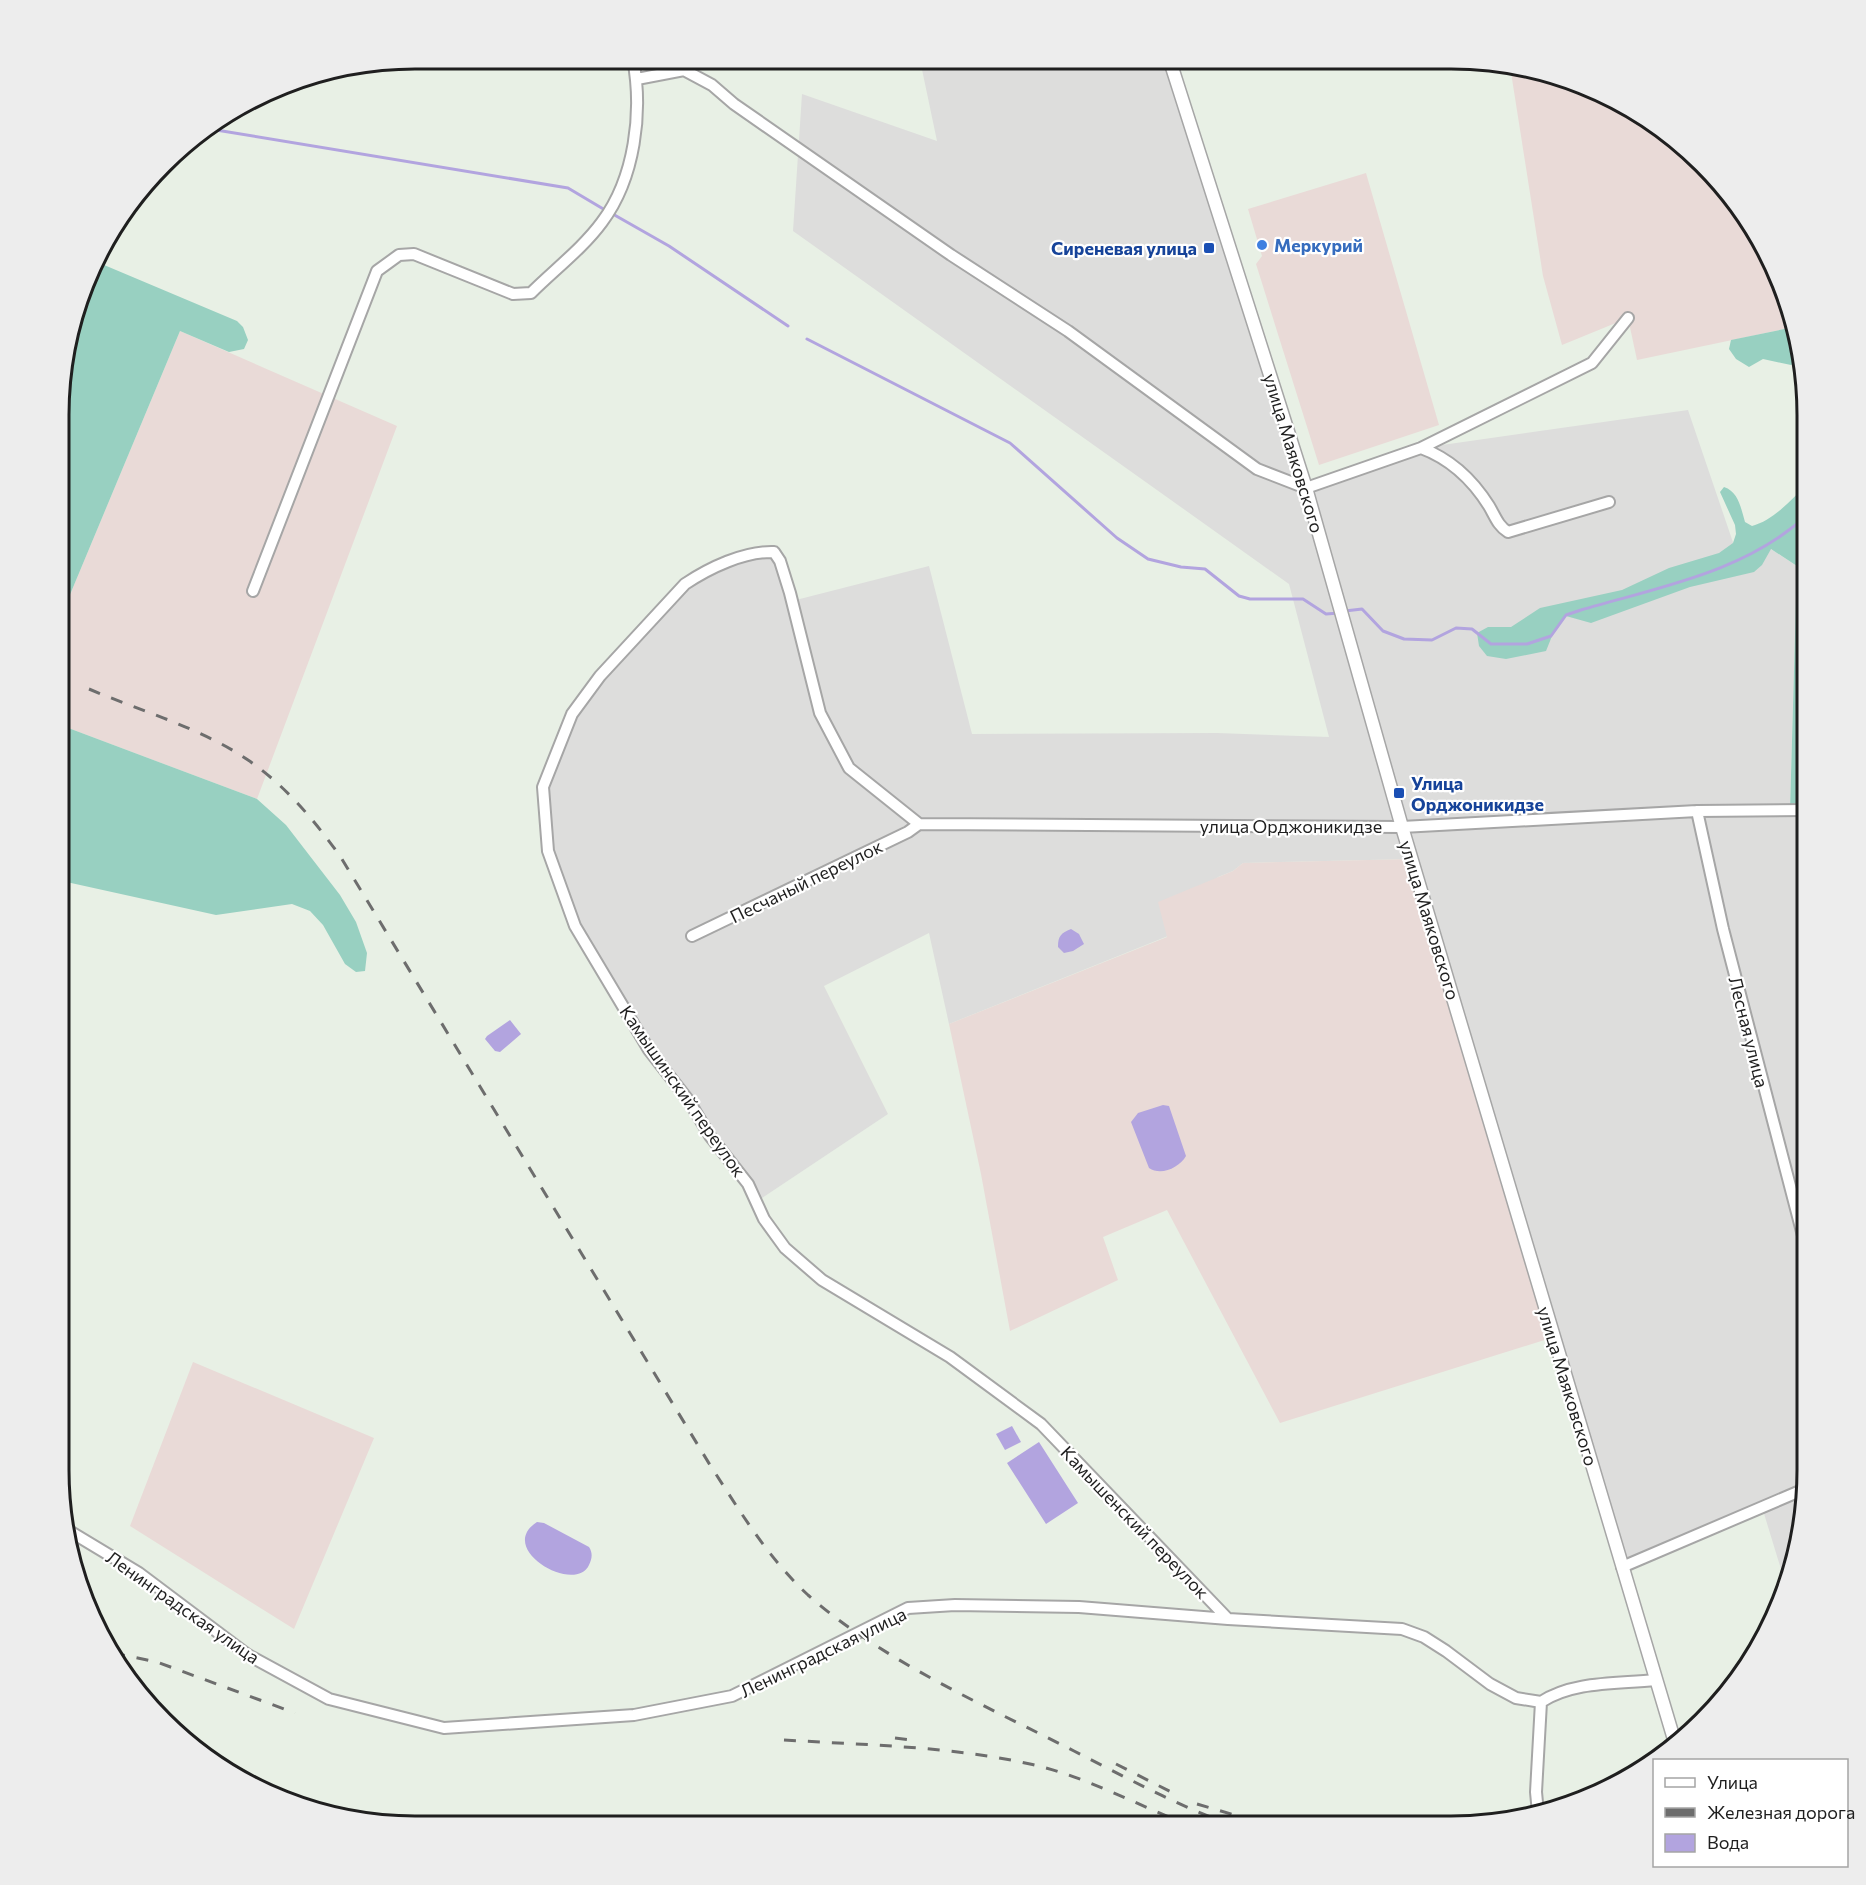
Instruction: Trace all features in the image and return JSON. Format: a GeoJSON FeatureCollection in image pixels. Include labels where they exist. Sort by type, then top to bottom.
{"type":"FeatureCollection","features":[{"type":"Feature","properties":{"kind":"street"},"geometry":{"type":"LineString","coordinates":[[253,591],[376,272],[399,255],[414,254],[465,272],[513,294],[531,293],[602,222],[616,198],[633,153],[637,79],[635,69]]}},
{"type":"Feature","properties":{"kind":"street","name":"улица Маяковского"},"geometry":{"type":"LineString","coordinates":[[1173,69],[1306,488],[1402,827],[1673,1736]]}},
{"type":"Feature","properties":{"kind":"street"},"geometry":{"type":"LineString","coordinates":[[637,79],[684,70],[712,85],[734,104],[951,255],[1068,331],[1257,469],[1306,488],[1421,448],[1592,363],[1628,318]]}},
{"type":"Feature","properties":{"kind":"street"},"geometry":{"type":"LineString","coordinates":[[1421,448],[1439,455],[1459,469],[1481,494],[1502,528],[1508,532],[1517,532],[1609,502]]}},
{"type":"Feature","properties":{"kind":"street","name":"Камышинский переулок"},"geometry":{"type":"LineString","coordinates":[[919,824],[849,768],[820,713],[790,593],[780,561],[774,552],[763,552],[738,559],[698,576],[686,584],[600,676],[572,714],[555,751],[543,787],[548,850],[575,926],[649,1050],[689,1101],[710,1136],[748,1184],[764,1219],[785,1248],[822,1280],[950,1357],[1041,1424]]}},
{"type":"Feature","properties":{"kind":"street","name":"улица Орджоникидзе"},"geometry":{"type":"LineString","coordinates":[[919,824],[1402,827],[1697,811],[1797,810]]}},
{"type":"Feature","properties":{"kind":"street","name":"Лесная улица"},"geometry":{"type":"LineString","coordinates":[[1697,811],[1726,941],[1797,1213]]}},
{"type":"Feature","properties":{"kind":"street","name":"Песчаный переулок"},"geometry":{"type":"LineString","coordinates":[[692,936],[908,832],[919,824]]}},
{"type":"Feature","properties":{"kind":"street","name":"Камышенский переулок"},"geometry":{"type":"LineString","coordinates":[[1041,1424],[1228,1619]]}},
{"type":"Feature","properties":{"kind":"street"},"geometry":{"type":"LineString","coordinates":[[1622,1567],[1796,1493]]}},
{"type":"Feature","properties":{"kind":"street","name":"Ленинградская улица"},"geometry":{"type":"LineString","coordinates":[[75,1535],[139,1573],[248,1655],[329,1699],[444,1728],[634,1715],[732,1696],[908,1608],[955,1605],[1079,1607],[1228,1619],[1402,1629],[1424,1637],[1490,1684],[1516,1698],[1541,1702]]}},
{"type":"Feature","properties":{"kind":"street"},"geometry":{"type":"LineString","coordinates":[[1537,1805],[1541,1702],[1556,1692],[1574,1688],[1655,1680]]}},
{"type":"Feature","properties":{"kind":"shaded area"},"geometry":{"type":"Polygon","coordinates":[[[922,69],[1173,69],[1306,487],[1421,448],[1688,410],[1739,560],[1766,546],[1797,566],[1790,810],[1797,810],[1797,1470],[1794,1516],[1782,1572],[1762,1507],[1622,1567],[1412,859],[1243,863],[1233,871],[1218,877],[1168,936],[949,1024],[929,933],[824,986],[888,1114],[756,1202],[594,960],[548,851],[543,787],[572,714],[697,576],[774,552],[792,601],[929,566],[972,734],[1217,733],[1329,737],[1289,584],[793,231],[802,94],[937,141],[922,69]]]}},
{"type":"Feature","properties":{"kind":"shaded area"},"geometry":{"type":"Polygon","coordinates":[[[1511,75],[1562,87],[1624,115],[1662,140],[1696,170],[1726,204],[1751,242],[1771,282],[1786,329],[1637,360],[1628,318],[1562,345],[1543,276],[1511,75]]]}},
{"type":"Feature","properties":{"kind":"shaded area"},"geometry":{"type":"Polygon","coordinates":[[[1366,173],[1439,425],[1319,465],[1256,264],[1262,256],[1248,209],[1366,173]]]}},
{"type":"Feature","properties":{"kind":"shaded area"},"geometry":{"type":"Polygon","coordinates":[[[104,265],[237,321],[243,327],[248,340],[244,349],[229,352],[180,331],[69,597],[69,415],[72,369],[87,304],[104,265]]]}},
{"type":"Feature","properties":{"kind":"shaded area"},"geometry":{"type":"Polygon","coordinates":[[[1786,329],[1793,364],[1763,359],[1749,367],[1736,359],[1729,349],[1731,340],[1786,329]]]}},
{"type":"Feature","properties":{"kind":"shaded area"},"geometry":{"type":"Polygon","coordinates":[[[180,331],[397,426],[257,799],[69,728],[69,597],[180,331]]]}},
{"type":"Feature","properties":{"kind":"shaded area"},"geometry":{"type":"Polygon","coordinates":[[[1724,487],[1736,497],[1745,522],[1752,526],[1768,519],[1797,494],[1797,566],[1771,549],[1762,565],[1754,572],[1690,587],[1591,623],[1566,616],[1552,636],[1546,651],[1506,659],[1487,656],[1479,646],[1477,633],[1488,627],[1511,627],[1540,608],[1622,590],[1669,568],[1719,553],[1733,543],[1736,534],[1735,525],[1720,492],[1724,487]]]}},
{"type":"Feature","properties":{"kind":"shaded area"},"geometry":{"type":"Polygon","coordinates":[[[1797,566],[1797,810],[1790,810],[1797,566]]]}},
{"type":"Feature","properties":{"kind":"shaded area"},"geometry":{"type":"Polygon","coordinates":[[[69,728],[257,799],[286,825],[340,895],[356,922],[367,953],[365,971],[356,972],[345,964],[323,925],[310,911],[292,904],[216,915],[69,883],[69,728]]]}},
{"type":"Feature","properties":{"kind":"shaded area"},"geometry":{"type":"Polygon","coordinates":[[[1412,859],[1554,1337],[1280,1423],[1167,1210],[1103,1237],[1118,1280],[1010,1331],[981,1174],[949,1024],[1167,937],[1158,902],[1233,871],[1243,863],[1412,859]]]}},
{"type":"Feature","properties":{"kind":"shaded area"},"geometry":{"type":"Polygon","coordinates":[[[193,1362],[374,1438],[294,1629],[130,1526],[193,1362]]]}},
{"type":"Feature","properties":{"kind":"water"},"geometry":{"type":"Polygon","coordinates":[[[1071,929],[1079,934],[1084,944],[1073,951],[1064,953],[1058,947],[1059,938],[1071,929]]]}},
{"type":"Feature","properties":{"kind":"water"},"geometry":{"type":"Polygon","coordinates":[[[510,1020],[521,1034],[500,1052],[495,1051],[485,1039],[510,1020]]]}},
{"type":"Feature","properties":{"kind":"water"},"geometry":{"type":"Polygon","coordinates":[[[1163,1105],[1169,1106],[1186,1156],[1169,1170],[1159,1171],[1149,1168],[1131,1122],[1138,1113],[1163,1105]]]}},
{"type":"Feature","properties":{"kind":"water"},"geometry":{"type":"Polygon","coordinates":[[[1012,1426],[1021,1442],[1005,1450],[996,1434],[1012,1426]]]}},
{"type":"Feature","properties":{"kind":"water"},"geometry":{"type":"Polygon","coordinates":[[[1039,1442],[1078,1503],[1046,1524],[1007,1463],[1039,1442]]]}},
{"type":"Feature","properties":{"kind":"water"},"geometry":{"type":"Polygon","coordinates":[[[537,1522],[544,1523],[589,1547],[592,1556],[589,1565],[581,1573],[569,1575],[555,1572],[542,1565],[531,1555],[525,1544],[527,1533],[537,1522]]]}},
{"type":"Feature","properties":{"kind":"waterway"},"geometry":{"type":"LineString","coordinates":[[218,130],[568,188],[605,210]]}},
{"type":"Feature","properties":{"kind":"waterway"},"geometry":{"type":"LineString","coordinates":[[611,213],[669,246],[788,326]]}},
{"type":"Feature","properties":{"kind":"waterway"},"geometry":{"type":"LineString","coordinates":[[807,339],[1010,443],[1117,538],[1148,559],[1181,567],[1205,569],[1239,596],[1250,599],[1303,599],[1326,614],[1339,613]]}},
{"type":"Feature","properties":{"kind":"waterway"},"geometry":{"type":"LineString","coordinates":[[1345,611],[1362,609],[1383,631],[1404,639],[1432,640],[1456,628],[1472,629],[1491,644],[1527,644],[1551,636],[1566,615],[1671,585],[1729,564],[1757,551],[1797,523]]}},
{"type":"Feature","properties":{"kind":"railway"},"geometry":{"type":"LineString","coordinates":[[89,689],[191,729],[230,749],[275,781],[320,829],[340,856],[710,1465],[755,1533],[793,1580],[837,1619],[868,1641],[936,1681],[1153,1791],[1208,1816]]}},
{"type":"Feature","properties":{"kind":"railway"},"geometry":{"type":"LineString","coordinates":[[123,1655],[157,1662],[295,1713]]}},
{"type":"Feature","properties":{"kind":"railway"},"geometry":{"type":"LineString","coordinates":[[895,1738],[918,1741]]}},
{"type":"Feature","properties":{"kind":"railway"},"geometry":{"type":"LineString","coordinates":[[784,1740],[969,1753],[1030,1764],[1071,1776],[1167,1816]]}},
{"type":"Feature","properties":{"kind":"railway"},"geometry":{"type":"LineString","coordinates":[[1116,1764],[1175,1794]]}},
{"type":"Feature","properties":{"kind":"railway"},"geometry":{"type":"LineString","coordinates":[[1197,1804],[1238,1816]]}},
{"type":"Feature","properties":{"kind":"place","name":"Меркурий"},"geometry":{"type":"Point","coordinates":[1262,245]}},
{"type":"Feature","properties":{"kind":"place","name":"Сиреневая улица"},"geometry":{"type":"Point","coordinates":[1209,248]}},
{"type":"Feature","properties":{"kind":"place","name":"Улица Орджоникидзе"},"geometry":{"type":"Point","coordinates":[1399,793]}}]}
